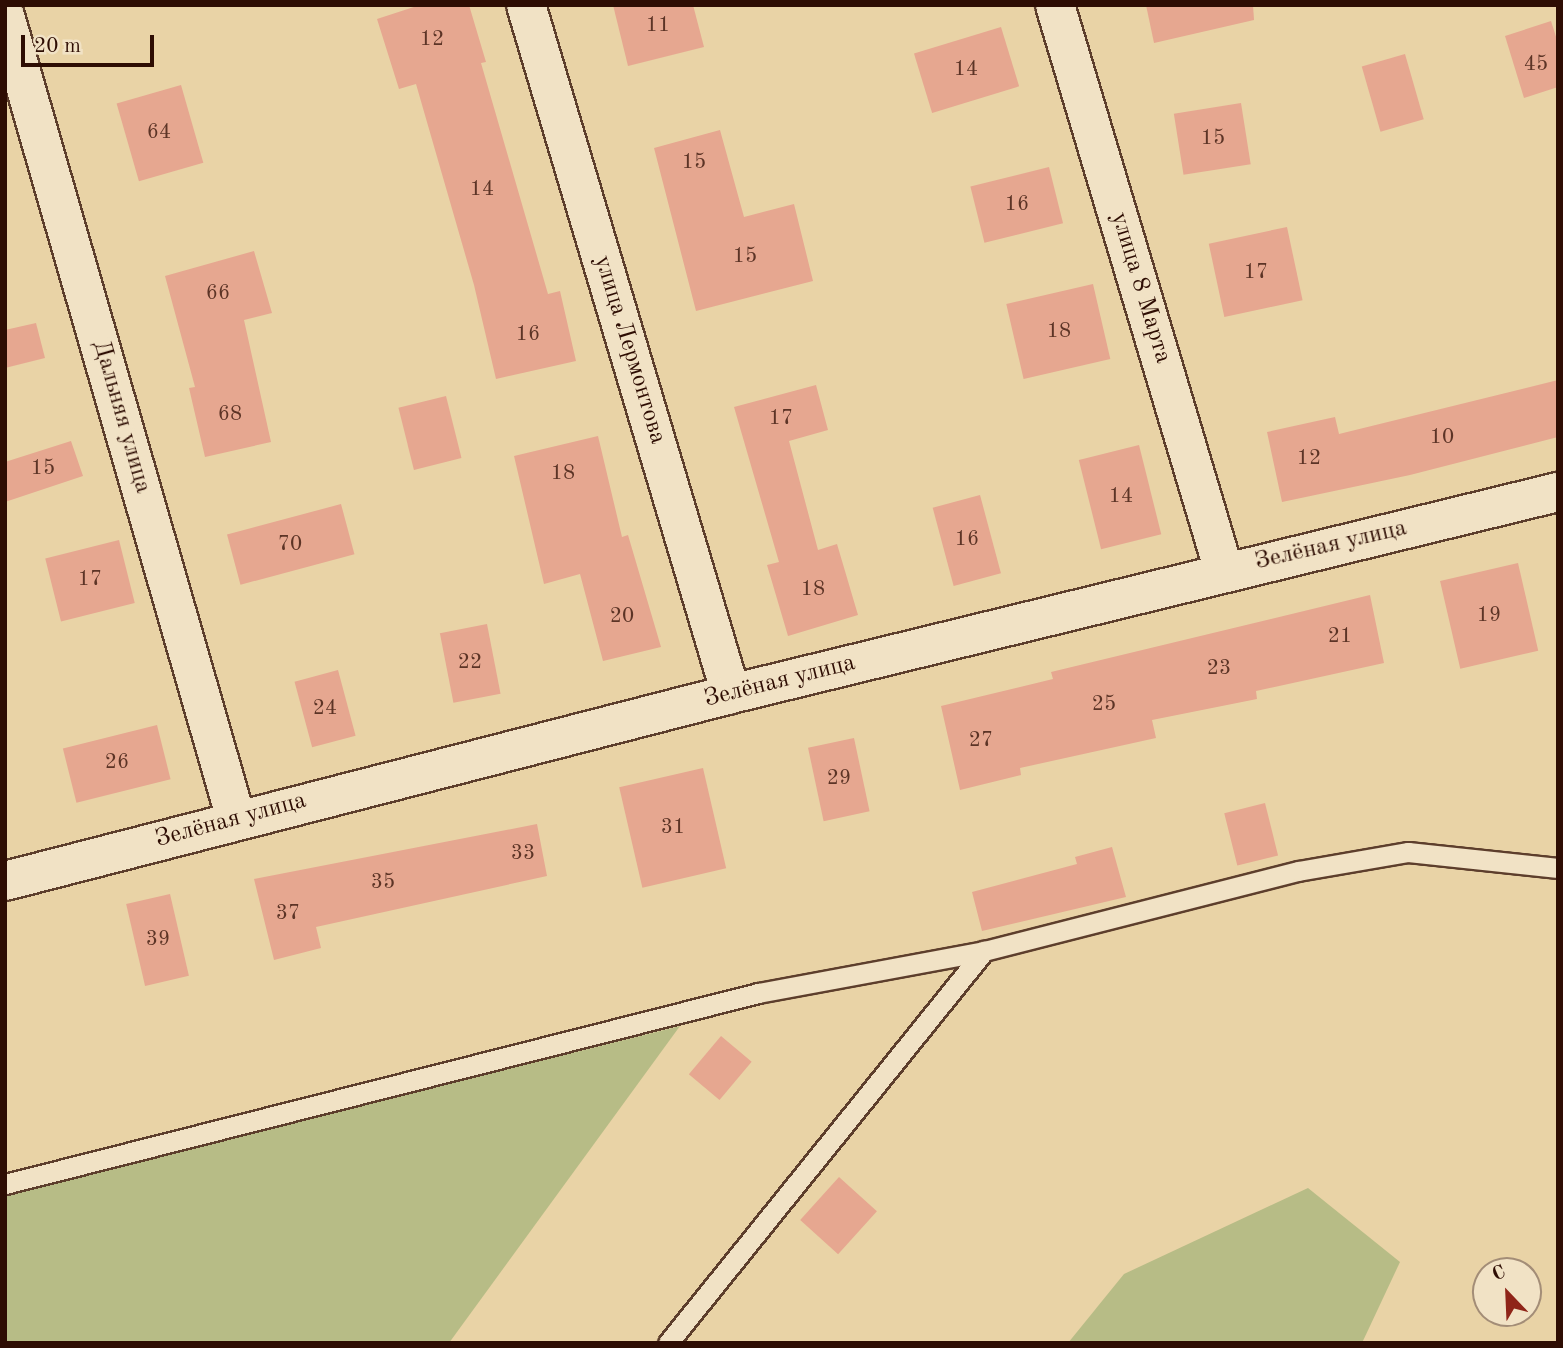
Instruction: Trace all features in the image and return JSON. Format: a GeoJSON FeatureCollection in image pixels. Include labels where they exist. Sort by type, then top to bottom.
{"type":"FeatureCollection","features":[{"type":"Feature","properties":{"kind":"street","name":"улица Лермонтова"},"geometry":{"type":"LineString","coordinates":[[526,5],[732,694]]}},
{"type":"Feature","properties":{"kind":"street","name":"улица 8 Марта"},"geometry":{"type":"LineString","coordinates":[[1055,5],[1224,571]]}},
{"type":"Feature","properties":{"kind":"street","name":"Дальняя улица"},"geometry":{"type":"LineString","coordinates":[[5,16],[236,819]]}},
{"type":"Feature","properties":{"kind":"street","name":"Зелёная улица"},"geometry":{"type":"LineString","coordinates":[[5,881],[236,819],[732,694],[1224,571],[1558,492]]}},
{"type":"Feature","properties":{"kind":"lane"},"geometry":{"type":"LineString","coordinates":[[5,1184],[758,993],[984,951],[1298,871],[1408,852],[1548,870],[1558,868]]}},
{"type":"Feature","properties":{"kind":"lane"},"geometry":{"type":"LineString","coordinates":[[668,1343],[984,951]]}},
{"type":"Feature","properties":{"kind":"green space"},"geometry":{"type":"Polygon","coordinates":[[[680,1026],[449,1343],[5,1343],[5,1195],[680,1026]]]}},
{"type":"Feature","properties":{"kind":"green space"},"geometry":{"type":"Polygon","coordinates":[[[1308,1188],[1400,1262],[1362,1343],[1068,1343],[1124,1274],[1308,1188]]]}},
{"type":"Feature","properties":{"kind":"building"},"geometry":{"type":"Polygon","coordinates":[[[420,5],[469,5],[486,62],[481,63],[548,294],[560,291],[576,361],[496,379],[474,285],[416,84],[399,89],[377,19],[420,5]]]}},
{"type":"Feature","properties":{"kind":"building"},"geometry":{"type":"Polygon","coordinates":[[[613,5],[693,5],[704,47],[628,66],[613,5]]]}},
{"type":"Feature","properties":{"kind":"building"},"geometry":{"type":"Polygon","coordinates":[[[1146,5],[1253,5],[1254,20],[1154,43],[1146,5]]]}},
{"type":"Feature","properties":{"kind":"building"},"geometry":{"type":"Polygon","coordinates":[[[1551,21],[1558,43],[1558,87],[1524,98],[1505,36],[1551,21]]]}},
{"type":"Feature","properties":{"kind":"building"},"geometry":{"type":"Polygon","coordinates":[[[1001,27],[1019,86],[932,113],[914,54],[1001,27]]]}},
{"type":"Feature","properties":{"kind":"building"},"geometry":{"type":"Polygon","coordinates":[[[1405,54],[1424,119],[1380,132],[1362,66],[1405,54]]]}},
{"type":"Feature","properties":{"kind":"building"},"geometry":{"type":"Polygon","coordinates":[[[181,85],[203,163],[139,181],[117,103],[181,85]]]}},
{"type":"Feature","properties":{"kind":"building"},"geometry":{"type":"Polygon","coordinates":[[[1241,103],[1251,164],[1184,175],[1174,114],[1241,103]]]}},
{"type":"Feature","properties":{"kind":"building"},"geometry":{"type":"Polygon","coordinates":[[[720,130],[744,217],[794,204],[813,281],[696,311],[654,148],[720,130]]]}},
{"type":"Feature","properties":{"kind":"building"},"geometry":{"type":"Polygon","coordinates":[[[1049,167],[1063,223],[984,243],[970,187],[1049,167]]]}},
{"type":"Feature","properties":{"kind":"building"},"geometry":{"type":"Polygon","coordinates":[[[1287,227],[1303,300],[1224,317],[1209,244],[1287,227]]]}},
{"type":"Feature","properties":{"kind":"building"},"geometry":{"type":"Polygon","coordinates":[[[254,251],[272,313],[244,320],[271,442],[205,457],[189,388],[195,387],[165,276],[254,251]]]}},
{"type":"Feature","properties":{"kind":"building"},"geometry":{"type":"Polygon","coordinates":[[[1093,284],[1110,359],[1024,379],[1006,304],[1093,284]]]}},
{"type":"Feature","properties":{"kind":"building"},"geometry":{"type":"Polygon","coordinates":[[[36,323],[45,358],[5,368],[5,330],[36,323]]]}},
{"type":"Feature","properties":{"kind":"building"},"geometry":{"type":"Polygon","coordinates":[[[1558,380],[1558,437],[1410,475],[1282,502],[1267,432],[1335,417],[1339,434],[1558,380]]]}},
{"type":"Feature","properties":{"kind":"building"},"geometry":{"type":"Polygon","coordinates":[[[816,385],[828,430],[789,441],[818,550],[837,544],[858,615],[788,636],[767,565],[779,562],[734,407],[816,385]]]}},
{"type":"Feature","properties":{"kind":"building"},"geometry":{"type":"Polygon","coordinates":[[[446,396],[461,458],[414,470],[398,408],[446,396]]]}},
{"type":"Feature","properties":{"kind":"building"},"geometry":{"type":"Polygon","coordinates":[[[598,436],[622,537],[628,535],[661,647],[603,661],[580,574],[544,584],[514,456],[598,436]]]}},
{"type":"Feature","properties":{"kind":"building"},"geometry":{"type":"Polygon","coordinates":[[[71,441],[83,476],[5,502],[5,462],[71,441]]]}},
{"type":"Feature","properties":{"kind":"building"},"geometry":{"type":"Polygon","coordinates":[[[1139,445],[1161,534],[1101,549],[1079,460],[1139,445]]]}},
{"type":"Feature","properties":{"kind":"building"},"geometry":{"type":"Polygon","coordinates":[[[980,495],[1001,573],[954,586],[933,508],[980,495]]]}},
{"type":"Feature","properties":{"kind":"building"},"geometry":{"type":"Polygon","coordinates":[[[341,504],[354,554],[240,585],[227,535],[341,504]]]}},
{"type":"Feature","properties":{"kind":"building"},"geometry":{"type":"Polygon","coordinates":[[[119,540],[135,603],[61,621],[45,558],[119,540]]]}},
{"type":"Feature","properties":{"kind":"building"},"geometry":{"type":"Polygon","coordinates":[[[1518,563],[1538,651],[1460,669],[1440,581],[1518,563]]]}},
{"type":"Feature","properties":{"kind":"building"},"geometry":{"type":"Polygon","coordinates":[[[1370,595],[1384,663],[1256,691],[1257,699],[1152,720],[1156,738],[1020,768],[1021,775],[960,790],[941,706],[1053,679],[1051,672],[1370,595]]]}},
{"type":"Feature","properties":{"kind":"building"},"geometry":{"type":"Polygon","coordinates":[[[487,624],[501,694],[453,703],[440,633],[487,624]]]}},
{"type":"Feature","properties":{"kind":"building"},"geometry":{"type":"Polygon","coordinates":[[[338,670],[356,736],[312,747],[295,682],[338,670]]]}},
{"type":"Feature","properties":{"kind":"building"},"geometry":{"type":"Polygon","coordinates":[[[157,725],[171,779],[76,803],[63,748],[157,725]]]}},
{"type":"Feature","properties":{"kind":"building"},"geometry":{"type":"Polygon","coordinates":[[[854,738],[870,811],[824,821],[808,748],[854,738]]]}},
{"type":"Feature","properties":{"kind":"building"},"geometry":{"type":"Polygon","coordinates":[[[703,768],[726,868],[642,888],[619,787],[703,768]]]}},
{"type":"Feature","properties":{"kind":"building"},"geometry":{"type":"Polygon","coordinates":[[[1265,803],[1278,855],[1237,866],[1224,813],[1265,803]]]}},
{"type":"Feature","properties":{"kind":"building"},"geometry":{"type":"Polygon","coordinates":[[[537,824],[547,876],[316,927],[321,948],[274,960],[254,879],[537,824]]]}},
{"type":"Feature","properties":{"kind":"building"},"geometry":{"type":"Polygon","coordinates":[[[1112,847],[1126,897],[982,931],[972,892],[1077,864],[1075,857],[1112,847]]]}},
{"type":"Feature","properties":{"kind":"building"},"geometry":{"type":"Polygon","coordinates":[[[170,894],[189,976],[145,986],[126,904],[170,894]]]}},
{"type":"Feature","properties":{"kind":"building"},"geometry":{"type":"Polygon","coordinates":[[[721,1036],[752,1062],[720,1100],[689,1074],[721,1036]]]}},
{"type":"Feature","properties":{"kind":"building"},"geometry":{"type":"Polygon","coordinates":[[[839,1177],[877,1211],[838,1254],[800,1220],[839,1177]]]}}]}
